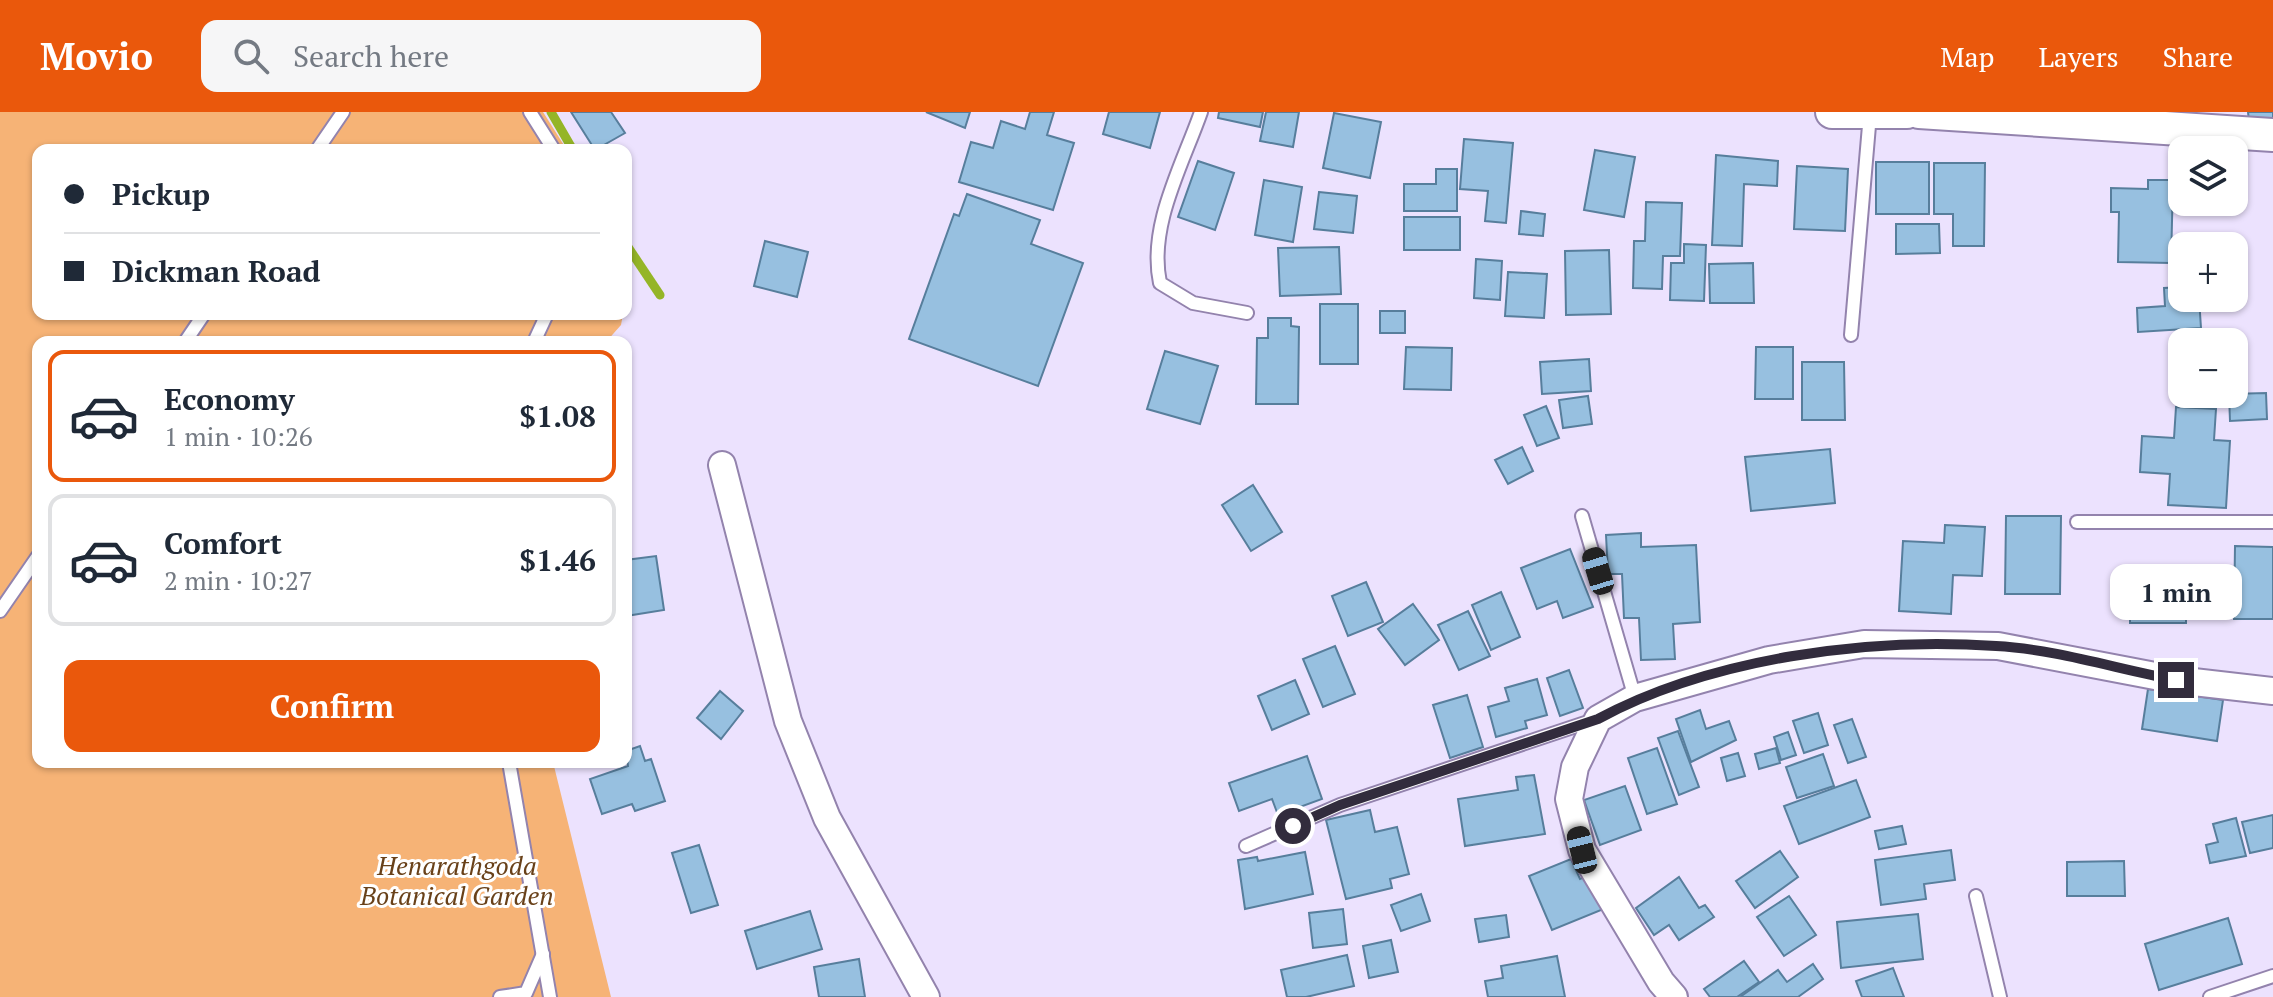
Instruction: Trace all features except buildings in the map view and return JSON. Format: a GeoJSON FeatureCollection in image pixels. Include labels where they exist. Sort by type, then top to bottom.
{"type":"FeatureCollection","features":[{"type":"Feature","properties":{"kind":"street"},"geometry":{"type":"LineString","coordinates":[[1832,112],[1907,112]]}},
{"type":"Feature","properties":{"kind":"street"},"geometry":{"type":"LineString","coordinates":[[1919,112],[2273,135]]}},
{"type":"Feature","properties":{"kind":"street"},"geometry":{"type":"LineString","coordinates":[[722,465],[788,721],[827,818],[926,997]]}},
{"type":"Feature","properties":{"kind":"street"},"geometry":{"type":"LineString","coordinates":[[1674,997],[1661,982],[1582,850],[1569,799],[1575,767],[1598,719],[1635,698],[1769,660],[1864,644],[1998,646],[2176,680],[2273,691]]}},
{"type":"Feature","properties":{"kind":"lane"},"geometry":{"type":"LineString","coordinates":[[321,144],[343,112]]}},
{"type":"Feature","properties":{"kind":"lane"},"geometry":{"type":"LineString","coordinates":[[530,112],[550,144]]}},
{"type":"Feature","properties":{"kind":"lane"},"geometry":{"type":"LineString","coordinates":[[1201,112],[1164,215],[1155,259],[1160,283],[1193,303],[1247,313]]}},
{"type":"Feature","properties":{"kind":"lane"},"geometry":{"type":"LineString","coordinates":[[1851,335],[1870,114]]}},
{"type":"Feature","properties":{"kind":"lane"},"geometry":{"type":"LineString","coordinates":[[1582,516],[1635,698]]}},
{"type":"Feature","properties":{"kind":"lane"},"geometry":{"type":"LineString","coordinates":[[2077,522],[2273,522]]}},
{"type":"Feature","properties":{"kind":"lane"},"geometry":{"type":"LineString","coordinates":[[0,611],[32,565]]}},
{"type":"Feature","properties":{"kind":"lane"},"geometry":{"type":"LineString","coordinates":[[1246,846],[1340,805],[1598,719]]}},
{"type":"Feature","properties":{"kind":"lane"},"geometry":{"type":"LineString","coordinates":[[510,768],[550,997]]}},
{"type":"Feature","properties":{"kind":"lane"},"geometry":{"type":"LineString","coordinates":[[1976,896],[2000,997]]}},
{"type":"Feature","properties":{"kind":"lane"},"geometry":{"type":"LineString","coordinates":[[500,997],[526,993],[544,951]]}},
{"type":"Feature","properties":{"kind":"lane"},"geometry":{"type":"LineString","coordinates":[[2210,997],[2273,976]]}},
{"type":"Feature","properties":{"kind":"green space","name":"Henarathgoda Botanical Garden"},"geometry":{"type":"Polygon","coordinates":[[[0,112],[543,112],[563,144],[32,144],[32,320],[622,320],[611,336],[32,336],[32,768],[554,768],[611,997],[0,997],[0,112]]]}},
{"type":"Feature","properties":{"kind":"waterway"},"geometry":{"type":"LineString","coordinates":[[551,112],[570,144]]}},
{"type":"Feature","properties":{"kind":"waterway"},"geometry":{"type":"LineString","coordinates":[[632,253],[660,295]]}},
{"type":"Feature","properties":{"kind":"route"},"geometry":{"type":"LineString","coordinates":[[1293,826],[1340,805],[1474,763],[1598,719],[1635,698],[1769,660],[1864,644],[1998,646],[2176,680]]}}]}
